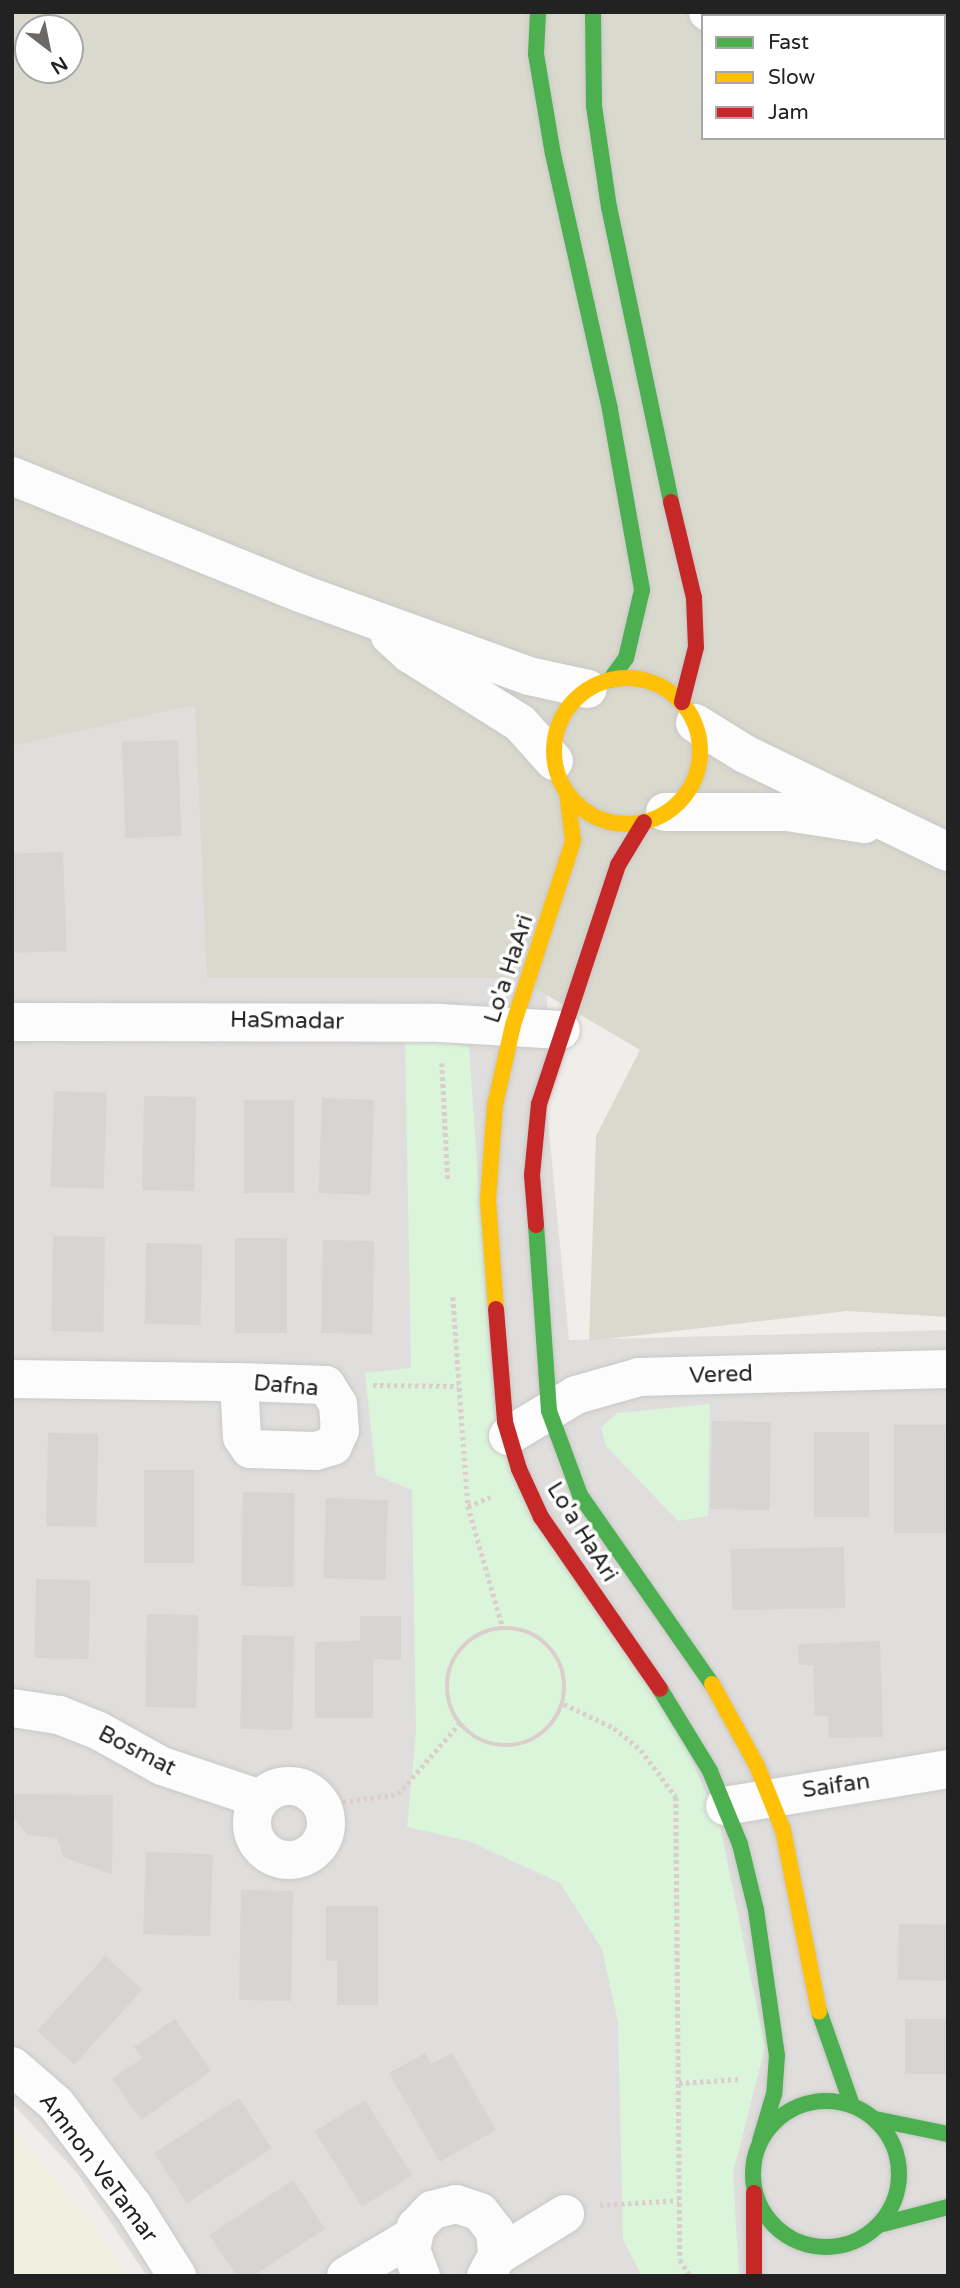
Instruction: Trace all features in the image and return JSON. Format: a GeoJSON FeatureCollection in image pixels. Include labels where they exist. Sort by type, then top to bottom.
{"type":"FeatureCollection","features":[{"type":"Feature","properties":{"kind":"street"},"geometry":{"type":"LineString","coordinates":[[538,12],[536,54],[553,154],[610,410],[642,590],[626,657],[559,724],[561,777]]}},
{"type":"Feature","properties":{"kind":"street"},"geometry":{"type":"LineString","coordinates":[[593,12],[594,106],[609,207],[642,378],[685,547],[694,598],[696,647],[688,712],[700,756],[695,778],[683,797],[654,817]]}},
{"type":"Feature","properties":{"kind":"street"},"geometry":{"type":"LineString","coordinates":[[12,476],[528,676],[599,684],[632,678],[654,683],[745,754],[936,845]]}},
{"type":"Feature","properties":{"kind":"street"},"geometry":{"type":"LineString","coordinates":[[368,616],[410,654],[520,723],[561,777],[600,818],[621,824],[654,817],[787,812],[936,845]]}},
{"type":"Feature","properties":{"kind":"street","name":"Lo'a HaAri"},"geometry":{"type":"LineString","coordinates":[[561,777],[574,822],[573,841],[513,1025],[495,1105],[488,1200],[498,1364],[508,1436],[541,1517],[682,1720],[725,1806],[740,1844],[756,1910],[772,2007],[776,2077],[760,2141]]}},
{"type":"Feature","properties":{"kind":"street","name":"Lo'a HaAri"},"geometry":{"type":"LineString","coordinates":[[654,817],[618,865],[539,1104],[532,1175],[549,1411],[580,1495],[720,1696],[769,1795],[783,1830],[800,1901],[816,1997],[839,2078],[852,2105]]}},
{"type":"Feature","properties":{"kind":"street","name":"HaSmadar"},"geometry":{"type":"LineString","coordinates":[[12,1021],[513,1025],[562,1030]]}},
{"type":"Feature","properties":{"kind":"street","name":"Vered"},"geometry":{"type":"LineString","coordinates":[[508,1436],[576,1395],[639,1377],[948,1369]]}},
{"type":"Feature","properties":{"kind":"street","name":"Dafna"},"geometry":{"type":"LineString","coordinates":[[12,1379],[239,1382],[326,1385],[338,1404],[340,1430],[333,1446],[316,1451],[250,1449],[242,1437],[239,1382]]}},
{"type":"Feature","properties":{"kind":"street","name":"Bosmat"},"geometry":{"type":"LineString","coordinates":[[12,1707],[59,1715],[99,1731],[162,1766],[260,1800]]}},
{"type":"Feature","properties":{"kind":"street","name":"Saifan"},"geometry":{"type":"LineString","coordinates":[[725,1806],[769,1795],[948,1769]]}},
{"type":"Feature","properties":{"kind":"street"},"geometry":{"type":"LineString","coordinates":[[296,1786],[322,1805],[327,1820],[321,1843],[301,1859],[288,1861],[272,1857],[254,1838],[254,1811],[260,1800],[270,1791],[296,1786]]}},
{"type":"Feature","properties":{"kind":"street","name":"Amnon VeTamar"},"geometry":{"type":"LineString","coordinates":[[12,2066],[56,2104],[133,2206],[177,2276]]}},
{"type":"Feature","properties":{"kind":"street"},"geometry":{"type":"LineString","coordinates":[[753,2188],[761,2209],[792,2240],[835,2247],[860,2239],[879,2225],[892,2206],[899,2183],[898,2159],[889,2137],[874,2119],[852,2105],[810,2103],[773,2123],[760,2141],[753,2164],[753,2188],[754,2276]]}},
{"type":"Feature","properties":{"kind":"street"},"geometry":{"type":"LineString","coordinates":[[874,2119],[948,2134]]}},
{"type":"Feature","properties":{"kind":"street"},"geometry":{"type":"LineString","coordinates":[[346,2276],[412,2236],[432,2210],[444,2205],[468,2206],[489,2221],[495,2231],[491,2266]]}},
{"type":"Feature","properties":{"kind":"street"},"geometry":{"type":"LineString","coordinates":[[879,2225],[948,2207]]}},
{"type":"Feature","properties":{"kind":"street"},"geometry":{"type":"LineString","coordinates":[[491,2266],[565,2214]]}},
{"type":"Feature","properties":{"kind":"street"},"geometry":{"type":"LineString","coordinates":[[412,2236],[414,2263],[421,2276]]}},
{"type":"Feature","properties":{"kind":"street"},"geometry":{"type":"LineString","coordinates":[[825,2264],[835,2247]]}},
{"type":"Feature","properties":{"kind":"path"},"geometry":{"type":"LineString","coordinates":[[326,1385],[458,1386]]}},
{"type":"Feature","properties":{"kind":"path"},"geometry":{"type":"LineString","coordinates":[[503,1628],[523,1630],[550,1646],[562,1663],[566,1683],[564,1704],[555,1722],[535,1740],[515,1746],[494,1746],[475,1738],[459,1724],[447,1695],[448,1674],[456,1655],[482,1632],[503,1628]]}},
{"type":"Feature","properties":{"kind":"path"},"geometry":{"type":"LineString","coordinates":[[564,1704],[614,1728],[641,1750],[676,1797],[680,2260],[690,2276]]}},
{"type":"Feature","properties":{"kind":"path"},"geometry":{"type":"LineString","coordinates":[[322,1805],[398,1794],[459,1724]]}},
{"type":"Feature","properties":{"kind":"path"},"geometry":{"type":"LineString","coordinates":[[679,2083],[776,2077]]}},
{"type":"Feature","properties":{"kind":"path"},"geometry":{"type":"LineString","coordinates":[[565,2214],[608,2203],[679,2200]]}},
{"type":"Feature","properties":{"kind":"shaded area"},"geometry":{"type":"Polygon","coordinates":[[[12,12],[948,12],[948,1317],[847,1311],[589,1341],[596,1136],[640,1050],[518,978],[207,978],[195,705],[12,746],[12,12]]]}},
{"type":"Feature","properties":{"kind":"shaded area"},"geometry":{"type":"Polygon","coordinates":[[[211,704],[547,978],[548,1120],[569,1340],[948,1330],[948,2276],[147,2276],[77,2173],[12,2103],[12,712],[211,704]]]}},
{"type":"Feature","properties":{"kind":"green space"},"geometry":{"type":"Polygon","coordinates":[[[405,1039],[469,1046],[495,1429],[685,1744],[720,1826],[765,2047],[733,2173],[739,2276],[642,2276],[623,2240],[618,2022],[602,1949],[560,1883],[469,1841],[407,1827],[416,1732],[412,1490],[376,1475],[365,1373],[411,1368],[405,1039]]]}},
{"type":"Feature","properties":{"kind":"green space"},"geometry":{"type":"Polygon","coordinates":[[[710,1404],[708,1516],[678,1521],[606,1446],[601,1428],[617,1413],[710,1404]]]}},
{"type":"Feature","properties":{"kind":"green space"},"geometry":{"type":"Polygon","coordinates":[[[12,2129],[89,2219],[127,2276],[12,2276],[12,2129]]]}},
{"type":"Feature","properties":{"kind":"building"},"geometry":{"type":"Polygon","coordinates":[[[178,740],[181,836],[125,838],[122,742],[178,740]]]}},
{"type":"Feature","properties":{"kind":"building"},"geometry":{"type":"Polygon","coordinates":[[[63,852],[66,951],[15,953],[12,854],[63,852]]]}},
{"type":"Feature","properties":{"kind":"building"},"geometry":{"type":"Polygon","coordinates":[[[54,1091],[107,1093],[104,1189],[51,1187],[54,1091]]]}},
{"type":"Feature","properties":{"kind":"building"},"geometry":{"type":"Polygon","coordinates":[[[144,1096],[196,1097],[194,1191],[142,1190],[144,1096]]]}},
{"type":"Feature","properties":{"kind":"building"},"geometry":{"type":"Polygon","coordinates":[[[322,1098],[374,1100],[371,1195],[319,1193],[322,1098]]]}},
{"type":"Feature","properties":{"kind":"building"},"geometry":{"type":"Polygon","coordinates":[[[244,1100],[294,1100],[294,1193],[244,1193],[244,1100]]]}},
{"type":"Feature","properties":{"kind":"building"},"geometry":{"type":"Polygon","coordinates":[[[53,1236],[105,1237],[103,1332],[51,1331],[53,1236]]]}},
{"type":"Feature","properties":{"kind":"building"},"geometry":{"type":"Polygon","coordinates":[[[235,1238],[287,1238],[287,1333],[235,1333],[235,1238]]]}},
{"type":"Feature","properties":{"kind":"building"},"geometry":{"type":"Polygon","coordinates":[[[323,1240],[374,1241],[372,1334],[321,1333],[323,1240]]]}},
{"type":"Feature","properties":{"kind":"building"},"geometry":{"type":"Polygon","coordinates":[[[146,1243],[202,1244],[201,1325],[145,1324],[146,1243]]]}},
{"type":"Feature","properties":{"kind":"building"},"geometry":{"type":"Polygon","coordinates":[[[712,1421],[771,1422],[769,1510],[710,1509],[712,1421]]]}},
{"type":"Feature","properties":{"kind":"building"},"geometry":{"type":"Polygon","coordinates":[[[894,1425],[948,1425],[948,1533],[894,1533],[894,1425]]]}},
{"type":"Feature","properties":{"kind":"building"},"geometry":{"type":"Polygon","coordinates":[[[814,1432],[869,1432],[869,1517],[814,1517],[814,1432]]]}},
{"type":"Feature","properties":{"kind":"building"},"geometry":{"type":"Polygon","coordinates":[[[48,1433],[98,1434],[96,1527],[46,1526],[48,1433]]]}},
{"type":"Feature","properties":{"kind":"building"},"geometry":{"type":"Polygon","coordinates":[[[144,1470],[194,1470],[194,1563],[144,1563],[144,1470]]]}},
{"type":"Feature","properties":{"kind":"building"},"geometry":{"type":"Polygon","coordinates":[[[243,1492],[295,1493],[293,1587],[241,1586],[243,1492]]]}},
{"type":"Feature","properties":{"kind":"building"},"geometry":{"type":"Polygon","coordinates":[[[326,1498],[388,1500],[385,1580],[323,1578],[326,1498]]]}},
{"type":"Feature","properties":{"kind":"building"},"geometry":{"type":"Polygon","coordinates":[[[844,1547],[845,1608],[732,1610],[731,1549],[844,1547]]]}},
{"type":"Feature","properties":{"kind":"building"},"geometry":{"type":"Polygon","coordinates":[[[36,1579],[90,1580],[89,1659],[35,1658],[36,1579]]]}},
{"type":"Feature","properties":{"kind":"building"},"geometry":{"type":"Polygon","coordinates":[[[147,1614],[198,1615],[196,1708],[145,1707],[147,1614]]]}},
{"type":"Feature","properties":{"kind":"building"},"geometry":{"type":"Polygon","coordinates":[[[360,1616],[401,1616],[401,1660],[373,1659],[373,1718],[315,1718],[315,1642],[360,1641],[360,1616]]]}},
{"type":"Feature","properties":{"kind":"building"},"geometry":{"type":"Polygon","coordinates":[[[242,1635],[294,1636],[292,1730],[240,1729],[242,1635]]]}},
{"type":"Feature","properties":{"kind":"building"},"geometry":{"type":"Polygon","coordinates":[[[880,1641],[883,1737],[829,1738],[828,1716],[815,1716],[813,1665],[799,1665],[798,1644],[880,1641]]]}},
{"type":"Feature","properties":{"kind":"building"},"geometry":{"type":"Polygon","coordinates":[[[12,1794],[113,1795],[112,1874],[63,1857],[57,1838],[28,1835],[12,1815],[12,1794]]]}},
{"type":"Feature","properties":{"kind":"building"},"geometry":{"type":"Polygon","coordinates":[[[146,1852],[213,1854],[210,1936],[143,1934],[146,1852]]]}},
{"type":"Feature","properties":{"kind":"building"},"geometry":{"type":"Polygon","coordinates":[[[241,1890],[293,1891],[291,2001],[239,2000],[241,1890]]]}},
{"type":"Feature","properties":{"kind":"building"},"geometry":{"type":"Polygon","coordinates":[[[326,1906],[378,1906],[378,2005],[337,2005],[337,1961],[326,1961],[326,1906]]]}},
{"type":"Feature","properties":{"kind":"building"},"geometry":{"type":"Polygon","coordinates":[[[899,1924],[948,1925],[947,1981],[898,1980],[899,1924]]]}},
{"type":"Feature","properties":{"kind":"building"},"geometry":{"type":"Polygon","coordinates":[[[105,1956],[142,1989],[75,2065],[37,2031],[105,1956]]]}},
{"type":"Feature","properties":{"kind":"building"},"geometry":{"type":"Polygon","coordinates":[[[175,2019],[211,2071],[141,2120],[112,2079],[142,2058],[134,2047],[175,2019]]]}},
{"type":"Feature","properties":{"kind":"building"},"geometry":{"type":"Polygon","coordinates":[[[905,2019],[948,2019],[948,2074],[905,2074],[905,2019]]]}},
{"type":"Feature","properties":{"kind":"building"},"geometry":{"type":"Polygon","coordinates":[[[425,2053],[431,2064],[452,2053],[496,2130],[440,2162],[389,2073],[425,2053]]]}},
{"type":"Feature","properties":{"kind":"building"},"geometry":{"type":"Polygon","coordinates":[[[239,2098],[272,2148],[187,2203],[154,2153],[239,2098]]]}},
{"type":"Feature","properties":{"kind":"building"},"geometry":{"type":"Polygon","coordinates":[[[365,2100],[412,2175],[362,2207],[315,2131],[365,2100]]]}},
{"type":"Feature","properties":{"kind":"building"},"geometry":{"type":"Polygon","coordinates":[[[293,2180],[325,2229],[253,2276],[237,2276],[209,2235],[293,2180]]]}},
{"type":"Feature","properties":{"kind":"traffic: fast"},"geometry":{"type":"LineString","coordinates":[[538,12],[536,54],[553,154],[610,410],[642,590],[626,658],[610,680]]}},
{"type":"Feature","properties":{"kind":"traffic: fast"},"geometry":{"type":"LineString","coordinates":[[593,12],[594,106],[609,207],[671,502]]}},
{"type":"Feature","properties":{"kind":"traffic: fast"},"geometry":{"type":"LineString","coordinates":[[536,1225],[549,1411],[580,1495],[712,1684]]}},
{"type":"Feature","properties":{"kind":"traffic: fast"},"geometry":{"type":"LineString","coordinates":[[660,1689],[710,1771],[740,1844],[756,1910],[777,2055],[774,2094],[760,2141]]}},
{"type":"Feature","properties":{"kind":"traffic: fast"},"geometry":{"type":"LineString","coordinates":[[819,2011],[852,2105]]}},
{"type":"Feature","properties":{"kind":"traffic: fast"},"geometry":{"type":"LineString","coordinates":[[826,2101],[854,2107],[878,2122],[893,2146],[899,2174],[893,2202],[878,2226],[854,2241],[826,2247],[798,2241],[774,2226],[759,2202],[753,2174],[759,2146],[774,2122],[798,2107],[826,2101]]}},
{"type":"Feature","properties":{"kind":"traffic: fast"},"geometry":{"type":"LineString","coordinates":[[875,2119],[948,2134]]}},
{"type":"Feature","properties":{"kind":"traffic: fast"},"geometry":{"type":"LineString","coordinates":[[879,2225],[948,2207]]}},
{"type":"Feature","properties":{"kind":"traffic: slow"},"geometry":{"type":"LineString","coordinates":[[627,678],[655,684],[679,699],[694,723],[700,751],[694,779],[679,803],[655,818],[627,824],[599,818],[575,803],[560,779],[554,751],[560,723],[575,699],[599,684],[627,678]]}},
{"type":"Feature","properties":{"kind":"traffic: slow"},"geometry":{"type":"LineString","coordinates":[[496,1309],[488,1200],[495,1105],[513,1025],[573,841],[567,793]]}},
{"type":"Feature","properties":{"kind":"traffic: slow"},"geometry":{"type":"LineString","coordinates":[[712,1684],[757,1766],[783,1830],[819,2011]]}},
{"type":"Feature","properties":{"kind":"traffic: jam"},"geometry":{"type":"LineString","coordinates":[[671,502],[694,598],[696,647],[682,702]]}},
{"type":"Feature","properties":{"kind":"traffic: jam"},"geometry":{"type":"LineString","coordinates":[[536,1225],[532,1175],[539,1104],[618,865],[644,822]]}},
{"type":"Feature","properties":{"kind":"traffic: jam"},"geometry":{"type":"LineString","coordinates":[[496,1309],[505,1422],[519,1469],[541,1517],[660,1689]]}},
{"type":"Feature","properties":{"kind":"traffic: jam"},"geometry":{"type":"LineString","coordinates":[[754,2193],[754,2276]]}}]}
